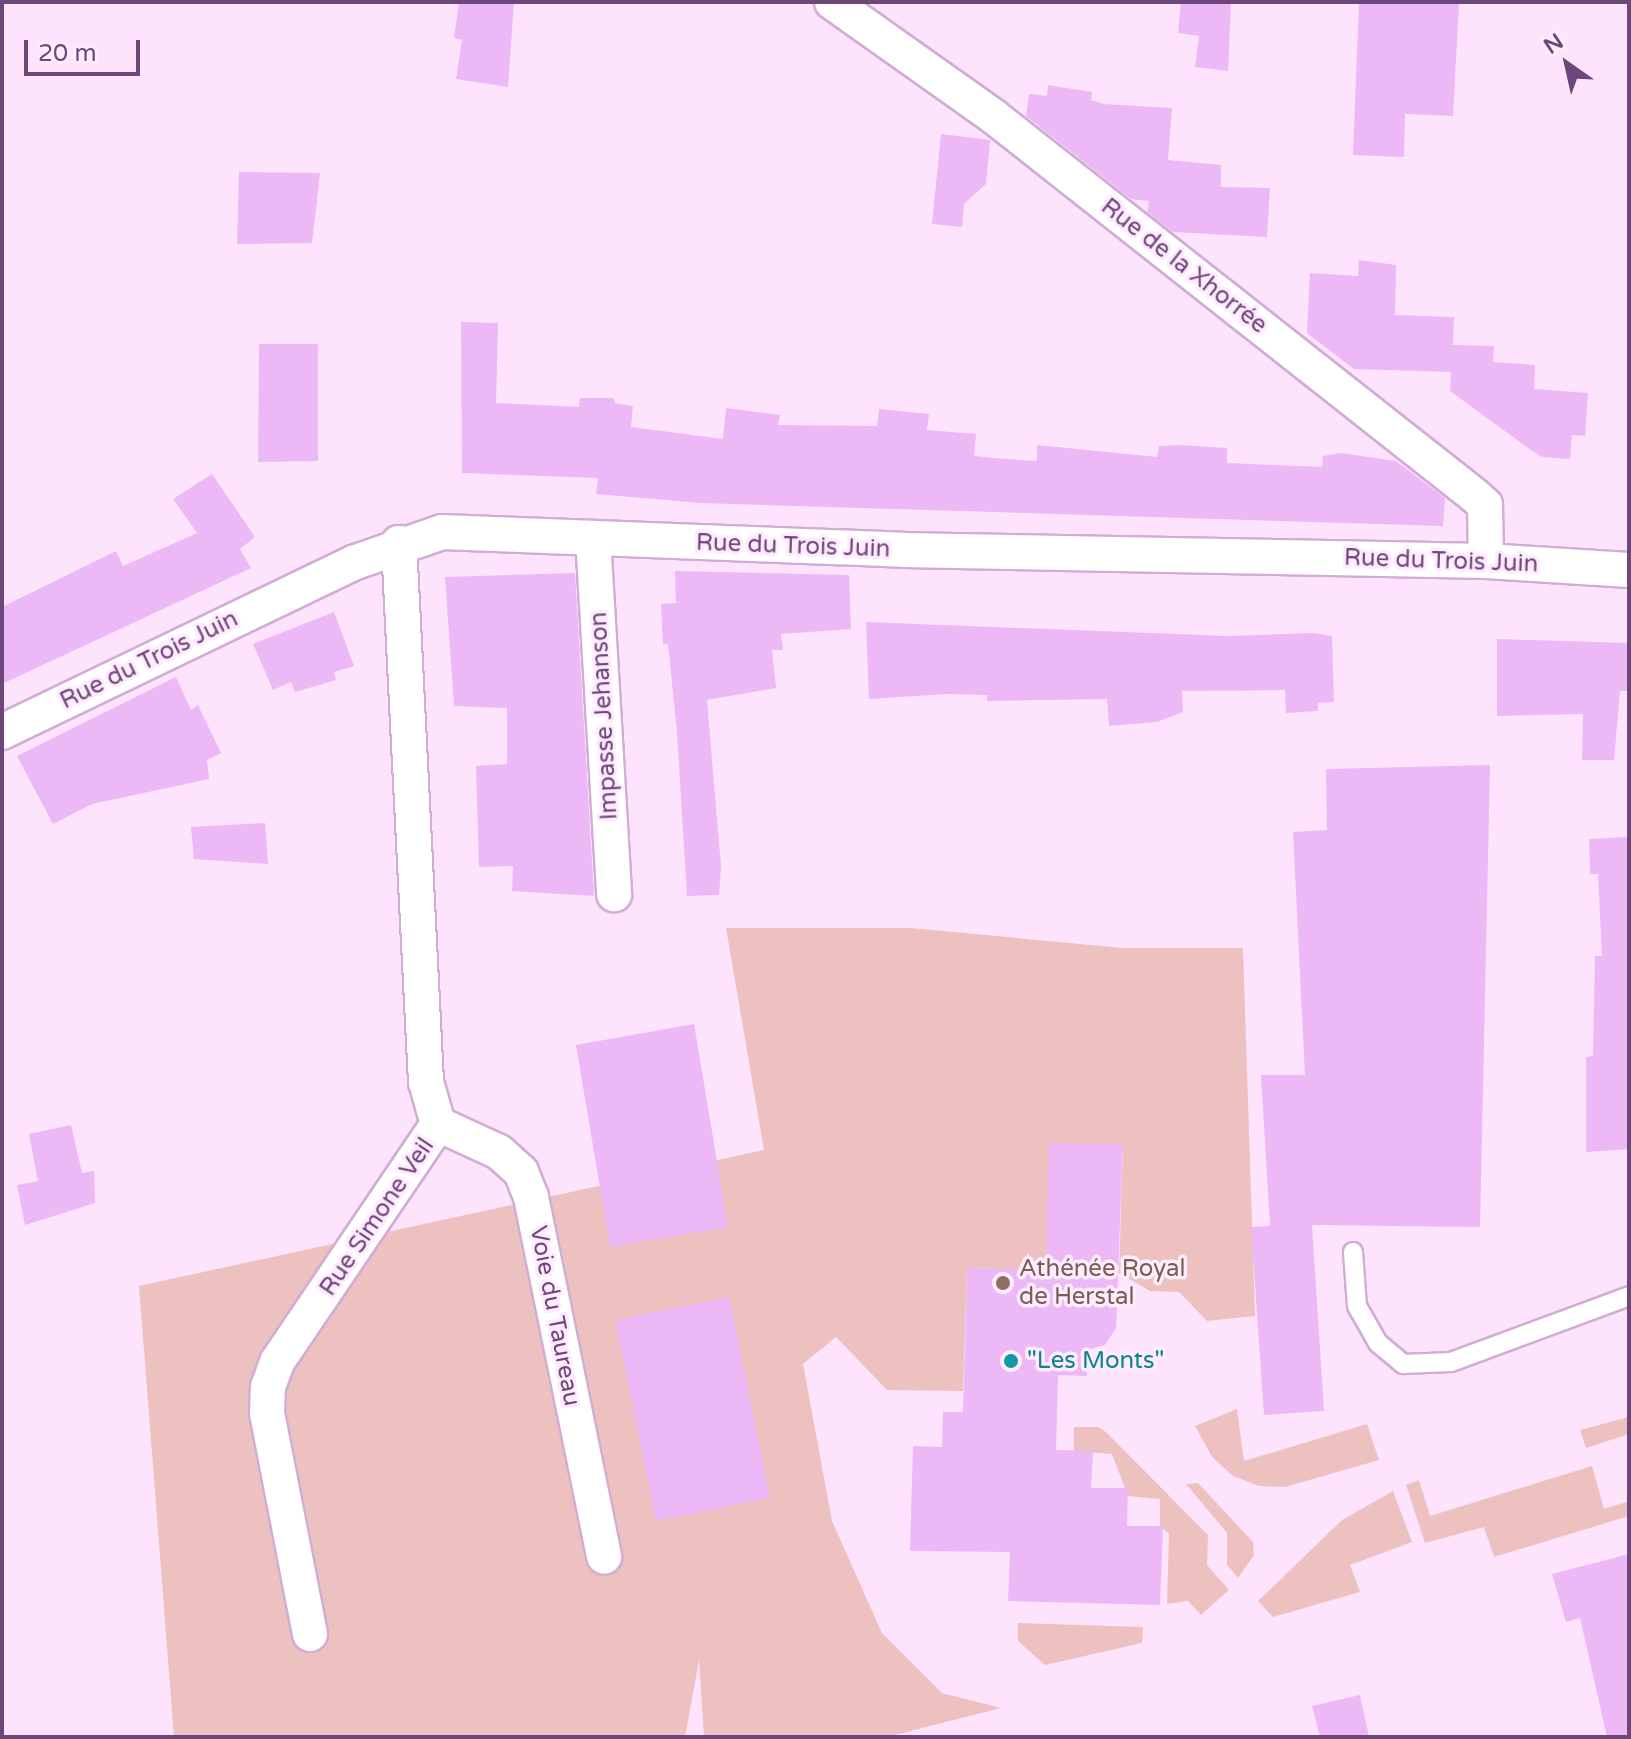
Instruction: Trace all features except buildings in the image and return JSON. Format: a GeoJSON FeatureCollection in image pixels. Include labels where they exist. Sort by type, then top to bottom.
{"type":"FeatureCollection","features":[{"type":"Feature","properties":{"kind":"street","name":"Rue de la Xhorrée"},"geometry":{"type":"LineString","coordinates":[[832,2],[993,116],[1474,495],[1485,505],[1486,561]]}},
{"type":"Feature","properties":{"kind":"street","name":"Rue du Trois Juin"},"geometry":{"type":"LineString","coordinates":[[2,732],[399,543],[442,532],[919,551],[1486,561],[1629,570]]}},
{"type":"Feature","properties":{"kind":"street","name":"Impasse Jehanson"},"geometry":{"type":"LineString","coordinates":[[593,538],[614,894]]}},
{"type":"Feature","properties":{"kind":"street","name":"Rue Simone Veil"},"geometry":{"type":"LineString","coordinates":[[310,1634],[267,1413],[268,1387],[277,1362],[438,1124],[426,1082],[399,543]]}},
{"type":"Feature","properties":{"kind":"street","name":"Voie du Taureau"},"geometry":{"type":"LineString","coordinates":[[438,1124],[499,1152],[521,1172],[531,1197],[604,1557]]}},
{"type":"Feature","properties":{"kind":"lane"},"geometry":{"type":"LineString","coordinates":[[1353,1252],[1357,1306],[1378,1343],[1403,1364],[1451,1362],[1629,1296]]}},
{"type":"Feature","properties":{"kind":"shaded area"},"geometry":{"type":"Polygon","coordinates":[[[726,928],[911,928],[1123,948],[1243,948],[1255,1316],[1207,1321],[1179,1292],[1150,1291],[1119,1273],[1123,1145],[1050,1143],[1045,1270],[967,1268],[963,1391],[887,1390],[836,1337],[803,1364],[832,1521],[882,1633],[942,1693],[1001,1708],[887,1737],[704,1737],[699,1660],[685,1737],[174,1737],[139,1286],[764,1150],[726,928]]]}},
{"type":"Feature","properties":{"kind":"shaded area"},"geometry":{"type":"Polygon","coordinates":[[[1237,1409],[1244,1461],[1367,1424],[1379,1460],[1285,1487],[1259,1486],[1233,1476],[1212,1457],[1195,1426],[1237,1409]]]}},
{"type":"Feature","properties":{"kind":"shaded area"},"geometry":{"type":"Polygon","coordinates":[[[1629,1417],[1629,1434],[1586,1448],[1580,1430],[1629,1417]]]}},
{"type":"Feature","properties":{"kind":"shaded area"},"geometry":{"type":"Polygon","coordinates":[[[1074,1427],[1098,1427],[1106,1432],[1208,1535],[1207,1565],[1229,1590],[1201,1615],[1188,1601],[1167,1604],[1169,1534],[1160,1526],[1160,1499],[1128,1496],[1112,1454],[1074,1451],[1074,1427]]]}},
{"type":"Feature","properties":{"kind":"shaded area"},"geometry":{"type":"Polygon","coordinates":[[[1592,1466],[1604,1509],[1629,1501],[1629,1516],[1494,1557],[1484,1527],[1425,1543],[1406,1485],[1419,1480],[1430,1516],[1592,1466]]]}},
{"type":"Feature","properties":{"kind":"shaded area"},"geometry":{"type":"Polygon","coordinates":[[[1198,1483],[1253,1542],[1254,1555],[1238,1578],[1227,1565],[1227,1533],[1186,1484],[1198,1483]]]}},
{"type":"Feature","properties":{"kind":"shaded area"},"geometry":{"type":"Polygon","coordinates":[[[1393,1491],[1412,1542],[1350,1565],[1360,1592],[1273,1617],[1258,1601],[1342,1520],[1393,1491]]]}},
{"type":"Feature","properties":{"kind":"shaded area"},"geometry":{"type":"Polygon","coordinates":[[[1018,1623],[1143,1627],[1142,1643],[1045,1665],[1018,1641],[1018,1623]]]}},
{"type":"Feature","properties":{"kind":"place","name":"Athénée Royal de Herstal"},"geometry":{"type":"Point","coordinates":[1003,1283]}},
{"type":"Feature","properties":{"kind":"place","name":"\"Les Monts\""},"geometry":{"type":"Point","coordinates":[1011,1361]}}]}
